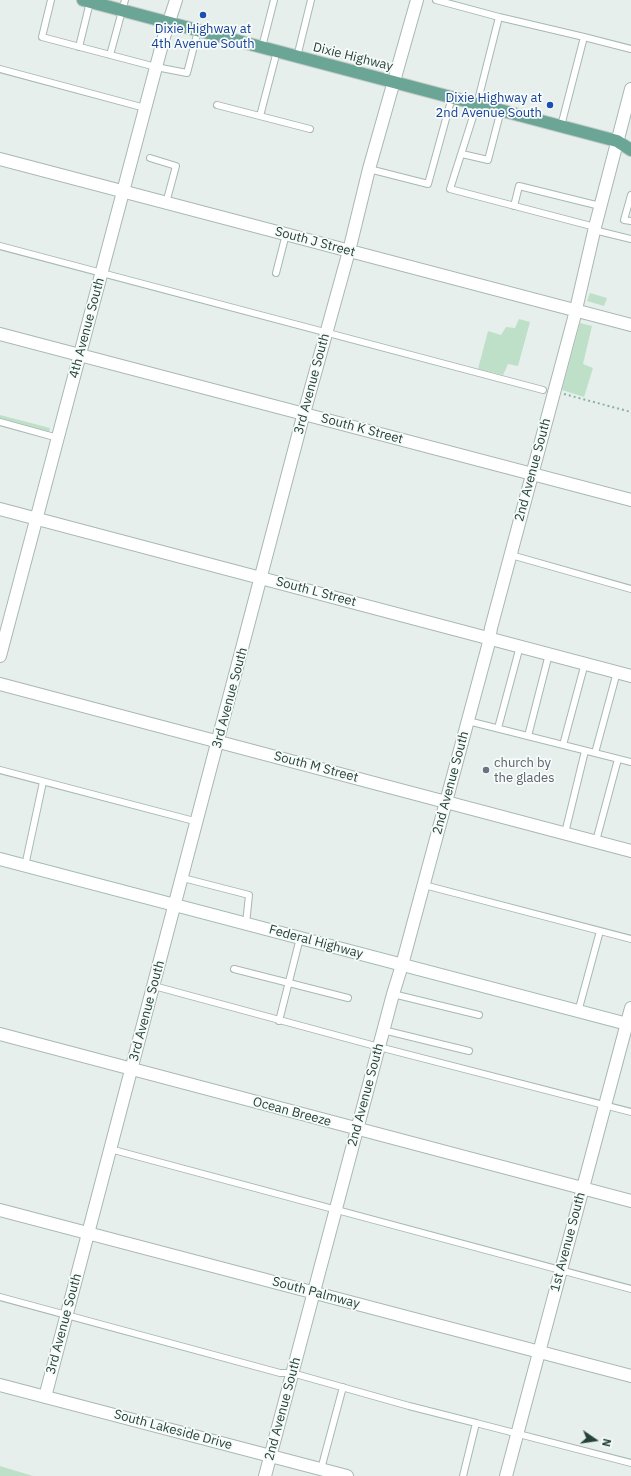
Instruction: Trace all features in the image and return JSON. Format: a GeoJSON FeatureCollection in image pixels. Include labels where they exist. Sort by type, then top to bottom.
{"type":"FeatureCollection","features":[{"type":"Feature","properties":{"kind":"main road","name":"Dixie Highway"},"geometry":{"type":"LineString","coordinates":[[86,1],[123,5],[168,23],[617,141],[631,141]]}},
{"type":"Feature","properties":{"kind":"main road","name":"Dixie Highway"},"geometry":{"type":"LineString","coordinates":[[617,141],[631,150]]}},
{"type":"Feature","properties":{"kind":"street","name":"4th Avenue South"},"geometry":{"type":"LineString","coordinates":[[0,656],[156,67],[176,0]]}},
{"type":"Feature","properties":{"kind":"street","name":"3rd Avenue South"},"geometry":{"type":"LineString","coordinates":[[45,1396],[176,906],[326,332],[349,251],[369,169],[417,0]]}},
{"type":"Feature","properties":{"kind":"street","name":"2nd Avenue South"},"geometry":{"type":"LineString","coordinates":[[265,1476],[383,1030],[468,720],[488,638],[574,318],[594,228],[631,88]]}},
{"type":"Feature","properties":{"kind":"street","name":"South J Street"},"geometry":{"type":"LineString","coordinates":[[0,159],[631,325]]}},
{"type":"Feature","properties":{"kind":"street","name":"South K Street"},"geometry":{"type":"LineString","coordinates":[[0,334],[631,500]]}},
{"type":"Feature","properties":{"kind":"street","name":"South L Street"},"geometry":{"type":"LineString","coordinates":[[0,509],[631,676]]}},
{"type":"Feature","properties":{"kind":"street","name":"South M Street"},"geometry":{"type":"LineString","coordinates":[[0,684],[631,850]]}},
{"type":"Feature","properties":{"kind":"street","name":"Federal Highway"},"geometry":{"type":"LineString","coordinates":[[0,860],[629,1025]]}},
{"type":"Feature","properties":{"kind":"street","name":"1st Avenue South"},"geometry":{"type":"LineString","coordinates":[[506,1476],[582,1188],[629,1025],[631,1008]]}},
{"type":"Feature","properties":{"kind":"street","name":"Ocean Breeze"},"geometry":{"type":"LineString","coordinates":[[0,1034],[631,1201]]}},
{"type":"Feature","properties":{"kind":"street","name":"South Palmway"},"geometry":{"type":"LineString","coordinates":[[0,1210],[631,1376]]}},
{"type":"Feature","properties":{"kind":"street","name":"South Lakeside Drive"},"geometry":{"type":"LineString","coordinates":[[0,1385],[347,1476]]}},
{"type":"Feature","properties":{"kind":"lane"},"geometry":{"type":"LineString","coordinates":[[51,0],[42,37],[156,67],[187,73],[198,31]]}},
{"type":"Feature","properties":{"kind":"lane"},"geometry":{"type":"LineString","coordinates":[[262,47],[274,0]]}},
{"type":"Feature","properties":{"kind":"lane"},"geometry":{"type":"LineString","coordinates":[[297,57],[311,0]]}},
{"type":"Feature","properties":{"kind":"lane"},"geometry":{"type":"LineString","coordinates":[[436,0],[631,50]]}},
{"type":"Feature","properties":{"kind":"lane"},"geometry":{"type":"LineString","coordinates":[[79,47],[86,1]]}},
{"type":"Feature","properties":{"kind":"lane"},"geometry":{"type":"LineString","coordinates":[[110,55],[123,5]]}},
{"type":"Feature","properties":{"kind":"lane"},"geometry":{"type":"LineString","coordinates":[[499,17],[477,104],[450,189],[631,239]]}},
{"type":"Feature","properties":{"kind":"lane"},"geometry":{"type":"LineString","coordinates":[[561,126],[584,37]]}},
{"type":"Feature","properties":{"kind":"lane"},"geometry":{"type":"LineString","coordinates":[[260,116],[277,51]]}},
{"type":"Feature","properties":{"kind":"lane"},"geometry":{"type":"LineString","coordinates":[[0,69],[145,108]]}},
{"type":"Feature","properties":{"kind":"lane"},"geometry":{"type":"LineString","coordinates":[[369,169],[428,184],[452,97]]}},
{"type":"Feature","properties":{"kind":"lane"},"geometry":{"type":"LineString","coordinates":[[217,105],[310,129]]}},
{"type":"Feature","properties":{"kind":"lane"},"geometry":{"type":"LineString","coordinates":[[462,154],[488,160],[501,110]]}},
{"type":"Feature","properties":{"kind":"lane"},"geometry":{"type":"LineString","coordinates":[[150,158],[176,166],[166,203]]}},
{"type":"Feature","properties":{"kind":"lane"},"geometry":{"type":"LineString","coordinates":[[514,206],[519,186],[600,206]]}},
{"type":"Feature","properties":{"kind":"lane"},"geometry":{"type":"LineString","coordinates":[[631,195],[624,220],[631,221]]}},
{"type":"Feature","properties":{"kind":"lane"},"geometry":{"type":"LineString","coordinates":[[276,273],[286,234]]}},
{"type":"Feature","properties":{"kind":"lane"},"geometry":{"type":"LineString","coordinates":[[0,246],[543,390]]}},
{"type":"Feature","properties":{"kind":"lane"},"geometry":{"type":"LineString","coordinates":[[0,422],[58,438]]}},
{"type":"Feature","properties":{"kind":"lane"},"geometry":{"type":"LineString","coordinates":[[511,555],[631,589]]}},
{"type":"Feature","properties":{"kind":"lane"},"geometry":{"type":"LineString","coordinates":[[498,728],[520,646]]}},
{"type":"Feature","properties":{"kind":"lane"},"geometry":{"type":"LineString","coordinates":[[528,736],[549,654]]}},
{"type":"Feature","properties":{"kind":"lane"},"geometry":{"type":"LineString","coordinates":[[563,745],[585,663]]}},
{"type":"Feature","properties":{"kind":"lane"},"geometry":{"type":"LineString","coordinates":[[595,753],[617,672]]}},
{"type":"Feature","properties":{"kind":"lane"},"geometry":{"type":"LineString","coordinates":[[468,720],[631,762]]}},
{"type":"Feature","properties":{"kind":"lane"},"geometry":{"type":"LineString","coordinates":[[564,833],[585,751]]}},
{"type":"Feature","properties":{"kind":"lane"},"geometry":{"type":"LineString","coordinates":[[596,841],[618,759]]}},
{"type":"Feature","properties":{"kind":"lane"},"geometry":{"type":"LineString","coordinates":[[0,770],[198,822]]}},
{"type":"Feature","properties":{"kind":"lane"},"geometry":{"type":"LineString","coordinates":[[25,866],[43,782]]}},
{"type":"Feature","properties":{"kind":"lane"},"geometry":{"type":"LineString","coordinates":[[183,878],[249,895],[246,924]]}},
{"type":"Feature","properties":{"kind":"lane"},"geometry":{"type":"LineString","coordinates":[[424,885],[631,939]]}},
{"type":"Feature","properties":{"kind":"lane"},"geometry":{"type":"LineString","coordinates":[[578,1012],[600,931]]}},
{"type":"Feature","properties":{"kind":"lane"},"geometry":{"type":"LineString","coordinates":[[279,1021],[300,938]]}},
{"type":"Feature","properties":{"kind":"lane"},"geometry":{"type":"LineString","coordinates":[[234,969],[348,998]]}},
{"type":"Feature","properties":{"kind":"lane"},"geometry":{"type":"LineString","coordinates":[[154,986],[279,1021],[631,1112]]}},
{"type":"Feature","properties":{"kind":"lane"},"geometry":{"type":"LineString","coordinates":[[393,994],[479,1015]]}},
{"type":"Feature","properties":{"kind":"lane"},"geometry":{"type":"LineString","coordinates":[[383,1030],[469,1051]]}},
{"type":"Feature","properties":{"kind":"lane"},"geometry":{"type":"LineString","coordinates":[[110,1150],[631,1289]]}},
{"type":"Feature","properties":{"kind":"lane"},"geometry":{"type":"LineString","coordinates":[[0,1297],[280,1373],[292,1373],[409,1406],[631,1463]]}},
{"type":"Feature","properties":{"kind":"lane"},"geometry":{"type":"LineString","coordinates":[[321,1469],[343,1387]]}},
{"type":"Feature","properties":{"kind":"lane"},"geometry":{"type":"LineString","coordinates":[[463,1476],[476,1423]]}},
{"type":"Feature","properties":{"kind":"path"},"geometry":{"type":"LineString","coordinates":[[561,393],[631,412]]}},
{"type":"Feature","properties":{"kind":"green space"},"geometry":{"type":"Polygon","coordinates":[[[590,293],[607,298],[604,306],[587,301],[590,293]]]}},
{"type":"Feature","properties":{"kind":"green space"},"geometry":{"type":"Polygon","coordinates":[[[519,319],[530,322],[518,366],[508,364],[503,375],[478,369],[488,331],[501,335],[506,327],[515,328],[519,319]]]}},
{"type":"Feature","properties":{"kind":"green space"},"geometry":{"type":"Polygon","coordinates":[[[580,323],[592,326],[583,364],[593,368],[584,397],[562,390],[580,323]]]}},
{"type":"Feature","properties":{"kind":"green space"},"geometry":{"type":"Polygon","coordinates":[[[0,415],[50,428],[48,438],[0,425],[0,415]]]}},
{"type":"Feature","properties":{"kind":"green space"},"geometry":{"type":"Polygon","coordinates":[[[0,1466],[33,1476],[0,1476],[0,1466]]]}},
{"type":"Feature","properties":{"kind":"place","name":"Dixie Highway at 4th Avenue South"},"geometry":{"type":"Point","coordinates":[203,15]}},
{"type":"Feature","properties":{"kind":"place","name":"Dixie Highway at 2nd Avenue South"},"geometry":{"type":"Point","coordinates":[550,105]}},
{"type":"Feature","properties":{"kind":"place","name":"church by the glades"},"geometry":{"type":"Point","coordinates":[486,770]}}]}
